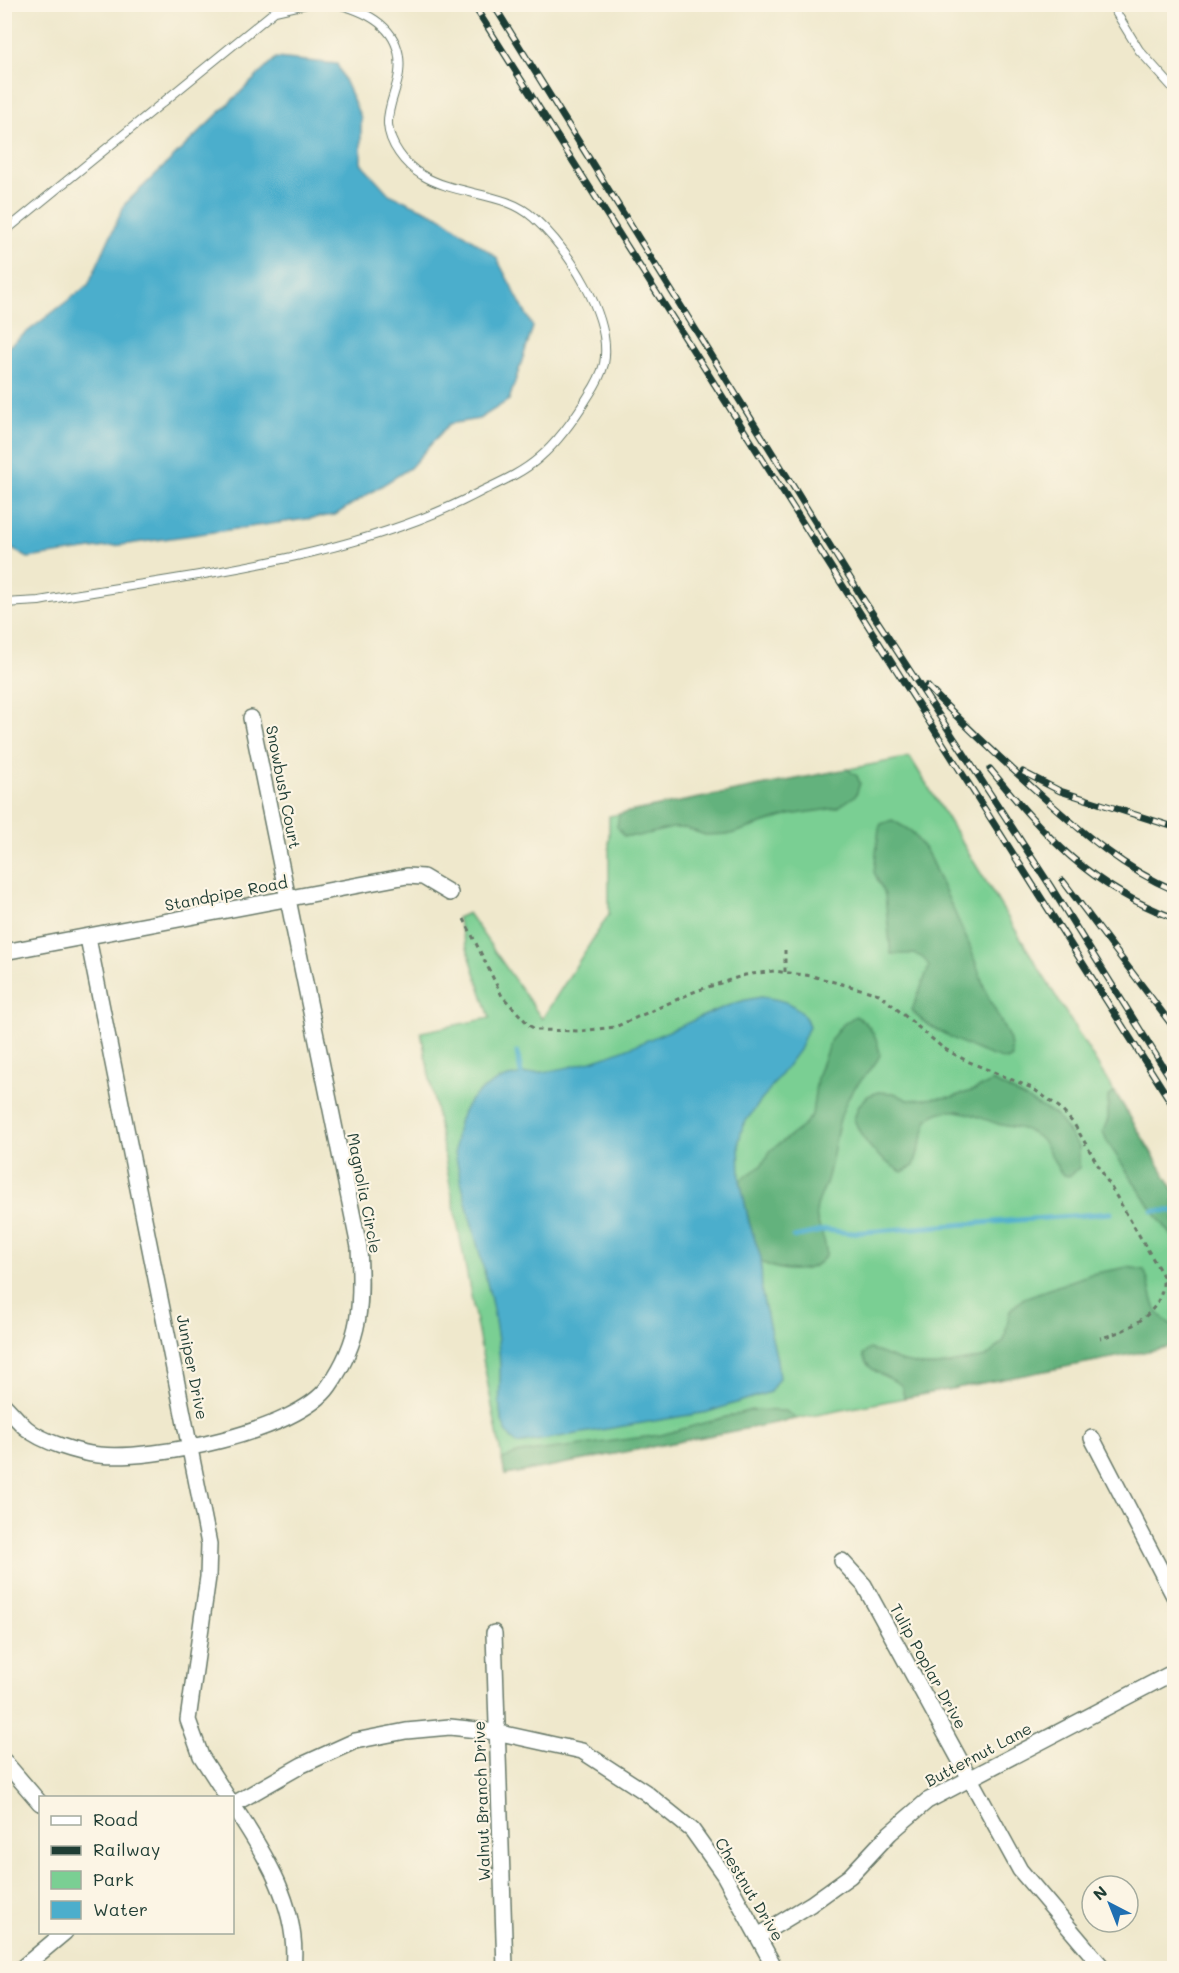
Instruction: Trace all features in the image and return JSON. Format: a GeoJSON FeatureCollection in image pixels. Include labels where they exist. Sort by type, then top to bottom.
{"type":"FeatureCollection","features":[{"type":"Feature","properties":{"kind":"street","name":"Snowbush Court"},"geometry":{"type":"LineString","coordinates":[[251,718],[288,899]]}},
{"type":"Feature","properties":{"kind":"street","name":"Standpipe Road"},"geometry":{"type":"LineString","coordinates":[[4,952],[88,938],[406,876],[423,877],[450,893]]}},
{"type":"Feature","properties":{"kind":"street","name":"Magnolia Circle"},"geometry":{"type":"LineString","coordinates":[[4,1405],[28,1430],[65,1447],[98,1455],[142,1456],[260,1430],[295,1415],[328,1388],[354,1338],[362,1296],[359,1247],[288,899]]}},
{"type":"Feature","properties":{"kind":"street","name":"Juniper Drive"},"geometry":{"type":"LineString","coordinates":[[88,938],[209,1544],[208,1577],[188,1720],[201,1756],[227,1796]]}},
{"type":"Feature","properties":{"kind":"street"},"geometry":{"type":"LineString","coordinates":[[1092,1438],[1174,1596]]}},
{"type":"Feature","properties":{"kind":"street","name":"Tulip Poplar Drive"},"geometry":{"type":"LineString","coordinates":[[842,1560],[864,1585],[1020,1870],[1103,1968]]}},
{"type":"Feature","properties":{"kind":"street","name":"Walnut Branch Drive"},"geometry":{"type":"LineString","coordinates":[[494,1633],[505,1968]]}},
{"type":"Feature","properties":{"kind":"street","name":"Butternut Lane"},"geometry":{"type":"LineString","coordinates":[[758,1936],[811,1904],[850,1876],[890,1833],[927,1801],[1174,1672]]}},
{"type":"Feature","properties":{"kind":"street","name":"Chestnut Drive"},"geometry":{"type":"LineString","coordinates":[[234,1803],[302,1765],[355,1741],[406,1731],[450,1727],[496,1732],[582,1751],[645,1792],[692,1830],[724,1875],[775,1968]]}},
{"type":"Feature","properties":{"kind":"street"},"geometry":{"type":"LineString","coordinates":[[4,1761],[39,1802]]}},
{"type":"Feature","properties":{"kind":"street"},"geometry":{"type":"LineString","coordinates":[[234,1806],[263,1851],[290,1915],[293,1968]]}},
{"type":"Feature","properties":{"kind":"street"},"geometry":{"type":"LineString","coordinates":[[22,1968],[64,1934]]}},
{"type":"Feature","properties":{"kind":"lane"},"geometry":{"type":"LineString","coordinates":[[4,232],[275,11],[306,4]]}},
{"type":"Feature","properties":{"kind":"lane"},"geometry":{"type":"LineString","coordinates":[[4,603],[39,601],[297,556],[415,522],[460,503],[538,459],[560,436],[593,389],[603,366],[605,345],[601,322],[573,267],[552,238],[523,210],[424,177],[410,166],[399,153],[388,124],[399,75],[396,47],[387,30],[376,18],[362,10],[337,4]]}},
{"type":"Feature","properties":{"kind":"lane"},"geometry":{"type":"LineString","coordinates":[[1111,4],[1139,50],[1174,89]]}},
{"type":"Feature","properties":{"kind":"path"},"geometry":{"type":"LineString","coordinates":[[464,920],[502,996],[530,1026],[537,1030],[605,1030],[630,1023],[679,998],[734,977],[766,972],[785,972],[829,979],[879,994],[943,1048],[967,1062],[1032,1088],[1064,1111],[1083,1138],[1163,1278],[1161,1294],[1148,1314],[1127,1329],[1100,1338]]}},
{"type":"Feature","properties":{"kind":"path"},"geometry":{"type":"LineString","coordinates":[[785,950],[785,972]]}},
{"type":"Feature","properties":{"kind":"green space"},"geometry":{"type":"Polygon","coordinates":[[[910,757],[1174,1190],[1174,1346],[505,1475],[421,1032],[490,1018],[457,918],[468,913],[542,1019],[609,914],[609,816],[910,757]]]}},
{"type":"Feature","properties":{"kind":"green space"},"geometry":{"type":"Polygon","coordinates":[[[847,769],[857,776],[860,783],[856,795],[837,808],[789,815],[731,834],[705,835],[685,828],[672,828],[639,836],[624,836],[617,827],[619,814],[847,769]]]}},
{"type":"Feature","properties":{"kind":"green space"},"geometry":{"type":"Polygon","coordinates":[[[892,820],[911,831],[927,852],[969,944],[986,992],[1010,1040],[1012,1057],[1007,1060],[971,1047],[941,1032],[918,1017],[912,1010],[929,967],[926,961],[918,955],[891,954],[885,895],[874,872],[879,828],[881,824],[892,820]]]}},
{"type":"Feature","properties":{"kind":"green space"},"geometry":{"type":"Polygon","coordinates":[[[855,1016],[872,1032],[880,1055],[853,1090],[838,1127],[830,1169],[816,1213],[825,1243],[826,1255],[820,1262],[805,1269],[777,1268],[761,1262],[740,1180],[761,1166],[771,1150],[802,1127],[812,1115],[817,1077],[831,1039],[841,1026],[855,1016]]]}},
{"type":"Feature","properties":{"kind":"green space"},"geometry":{"type":"Polygon","coordinates":[[[993,1081],[1056,1115],[1079,1147],[1079,1168],[1069,1176],[1063,1175],[1046,1146],[1034,1134],[963,1112],[945,1111],[928,1119],[914,1166],[902,1172],[873,1150],[862,1136],[854,1119],[859,1105],[868,1096],[878,1092],[894,1093],[908,1100],[952,1097],[975,1090],[993,1081]]]}},
{"type":"Feature","properties":{"kind":"green space"},"geometry":{"type":"Polygon","coordinates":[[[1115,1092],[1174,1190],[1174,1238],[1106,1140],[1103,1131],[1108,1119],[1108,1097],[1115,1092]]]}},
{"type":"Feature","properties":{"kind":"green space"},"geometry":{"type":"Polygon","coordinates":[[[1128,1267],[1144,1270],[1159,1314],[1174,1326],[1174,1346],[904,1398],[902,1386],[874,1370],[865,1361],[863,1354],[870,1349],[900,1361],[923,1366],[938,1366],[986,1357],[1004,1341],[1010,1310],[1024,1298],[1091,1274],[1128,1267]]]}},
{"type":"Feature","properties":{"kind":"green space"},"geometry":{"type":"Polygon","coordinates":[[[751,1410],[786,1411],[796,1419],[505,1475],[502,1459],[520,1453],[661,1435],[751,1410]]]}},
{"type":"Feature","properties":{"kind":"water"},"geometry":{"type":"Polygon","coordinates":[[[276,58],[337,64],[361,118],[361,163],[389,194],[441,217],[496,257],[533,327],[509,400],[479,419],[449,424],[410,468],[335,515],[28,558],[5,545],[5,349],[88,285],[125,204],[276,58]]]}},
{"type":"Feature","properties":{"kind":"water"},"geometry":{"type":"Polygon","coordinates":[[[761,997],[790,1004],[801,1012],[809,1026],[799,1050],[743,1125],[739,1141],[740,1180],[749,1222],[761,1258],[762,1294],[779,1378],[770,1392],[708,1412],[517,1444],[509,1436],[501,1419],[500,1368],[494,1314],[455,1152],[457,1128],[466,1106],[477,1094],[504,1078],[566,1068],[601,1058],[721,1008],[761,997]]]}},
{"type":"Feature","properties":{"kind":"waterway"},"geometry":{"type":"LineString","coordinates":[[517,1052],[521,1073]]}},
{"type":"Feature","properties":{"kind":"waterway"},"geometry":{"type":"LineString","coordinates":[[1153,1211],[1174,1211]]}},
{"type":"Feature","properties":{"kind":"waterway"},"geometry":{"type":"LineString","coordinates":[[794,1237],[826,1230],[851,1233],[1111,1213]]}},
{"type":"Feature","properties":{"kind":"railway"},"geometry":{"type":"LineString","coordinates":[[473,4],[1174,1107]]}},
{"type":"Feature","properties":{"kind":"railway"},"geometry":{"type":"LineString","coordinates":[[493,4],[865,602],[1051,887],[1174,1084]]}},
{"type":"Feature","properties":{"kind":"railway"},"geometry":{"type":"LineString","coordinates":[[927,686],[998,756],[1089,837],[1138,872],[1174,890]]}},
{"type":"Feature","properties":{"kind":"railway"},"geometry":{"type":"LineString","coordinates":[[990,769],[1050,838],[1093,875],[1117,891],[1174,918]]}},
{"type":"Feature","properties":{"kind":"railway"},"geometry":{"type":"LineString","coordinates":[[1023,772],[1060,791],[1174,827]]}},
{"type":"Feature","properties":{"kind":"railway"},"geometry":{"type":"LineString","coordinates":[[1063,881],[1174,1028]]}}]}
